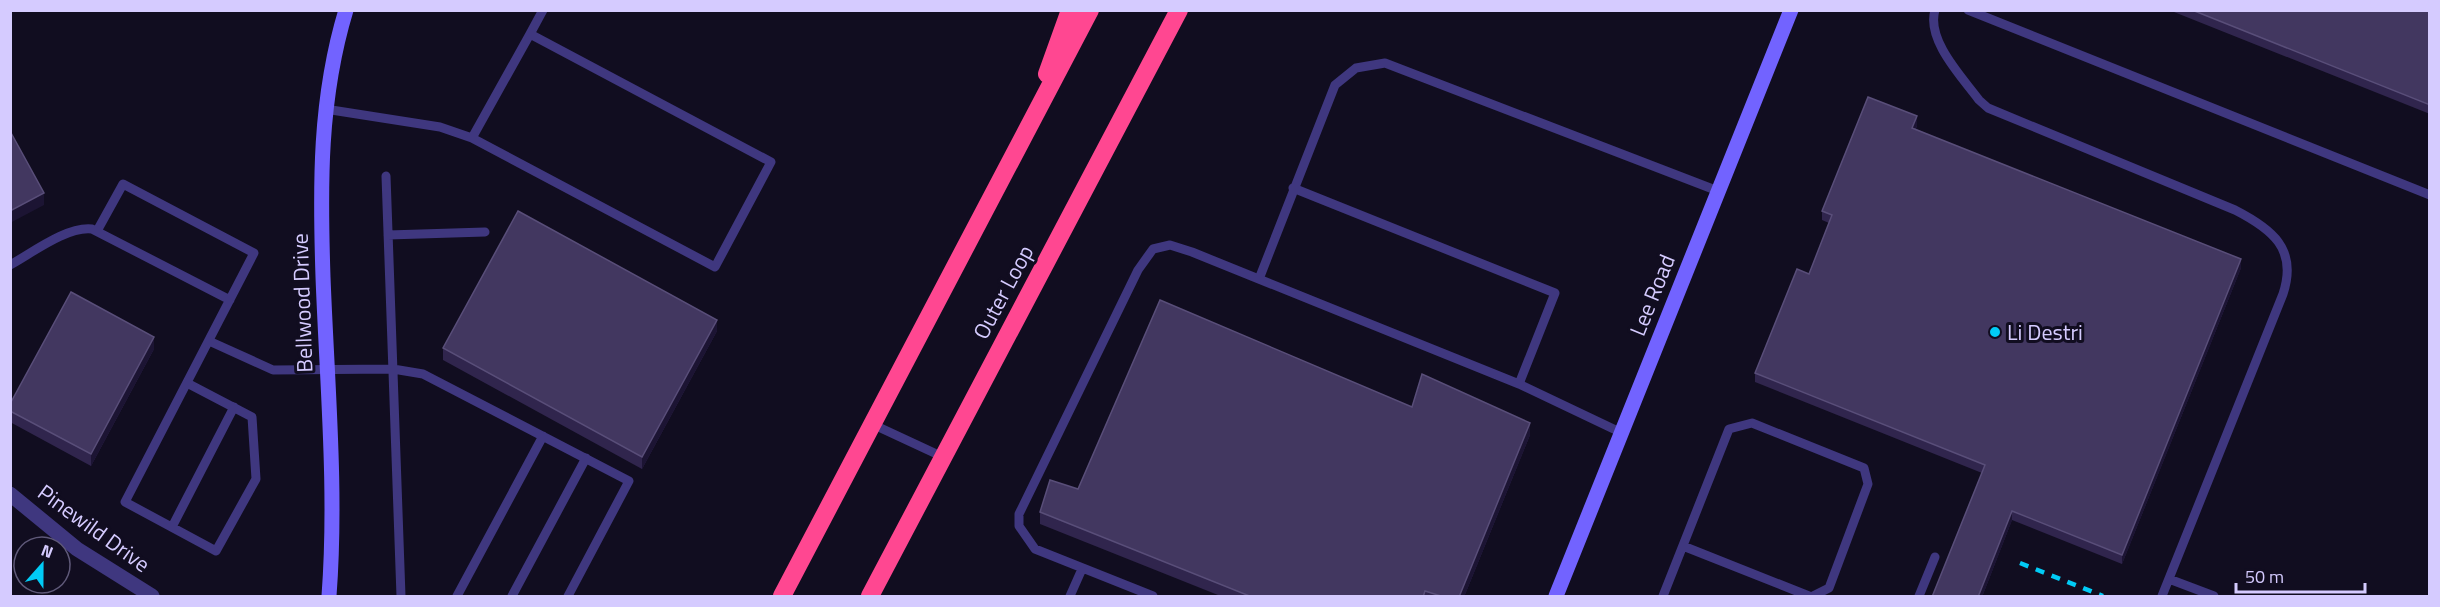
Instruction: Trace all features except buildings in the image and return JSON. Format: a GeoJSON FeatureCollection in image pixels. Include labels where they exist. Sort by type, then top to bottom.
{"type":"FeatureCollection","features":[{"type":"Feature","properties":{"kind":"highway"},"geometry":{"type":"LineString","coordinates":[[1008,166],[1033,108],[1070,10]]}},
{"type":"Feature","properties":{"kind":"highway"},"geometry":{"type":"LineString","coordinates":[[782,597],[1090,10]]}},
{"type":"Feature","properties":{"kind":"highway","name":"Outer Loop"},"geometry":{"type":"LineString","coordinates":[[870,597],[1179,10]]}},
{"type":"Feature","properties":{"kind":"street","name":"Bellwood Drive"},"geometry":{"type":"LineString","coordinates":[[329,597],[333,528],[321,199],[325,109],[333,62],[346,10]]}},
{"type":"Feature","properties":{"kind":"street","name":"Lee Road"},"geometry":{"type":"LineString","coordinates":[[1556,597],[1791,10]]}},
{"type":"Feature","properties":{"kind":"street","name":"Pinewild Drive"},"geometry":{"type":"LineString","coordinates":[[10,494],[77,549],[152,597]]}},
{"type":"Feature","properties":{"kind":"lane"},"geometry":{"type":"LineString","coordinates":[[472,138],[543,10]]}},
{"type":"Feature","properties":{"kind":"lane"},"geometry":{"type":"LineString","coordinates":[[1935,10],[1933,22],[1936,38],[1979,100],[1988,108],[2235,210],[2265,227],[2284,250],[2288,278],[2283,294],[2162,597]]}},
{"type":"Feature","properties":{"kind":"lane"},"geometry":{"type":"LineString","coordinates":[[1968,10],[2430,195]]}},
{"type":"Feature","properties":{"kind":"lane"},"geometry":{"type":"LineString","coordinates":[[325,109],[440,127],[472,138],[715,267],[771,162],[530,34]]}},
{"type":"Feature","properties":{"kind":"lane"},"geometry":{"type":"LineString","coordinates":[[1259,279],[1335,85],[1356,68],[1385,63],[1718,191]]}},
{"type":"Feature","properties":{"kind":"lane"},"geometry":{"type":"LineString","coordinates":[[386,176],[401,597]]}},
{"type":"Feature","properties":{"kind":"lane"},"geometry":{"type":"LineString","coordinates":[[97,231],[123,184],[255,253],[230,300],[125,502],[216,551],[256,478],[252,417],[187,383]]}},
{"type":"Feature","properties":{"kind":"lane"},"geometry":{"type":"LineString","coordinates":[[1293,188],[1555,294],[1519,384]]}},
{"type":"Feature","properties":{"kind":"lane"},"geometry":{"type":"LineString","coordinates":[[10,265],[76,230],[87,228],[97,231],[230,300]]}},
{"type":"Feature","properties":{"kind":"lane"},"geometry":{"type":"LineString","coordinates":[[388,235],[485,232]]}},
{"type":"Feature","properties":{"kind":"lane"},"geometry":{"type":"LineString","coordinates":[[1153,597],[1035,549],[1019,526],[1019,514],[1138,270],[1153,249],[1170,245],[1259,279],[1519,384],[1622,433]]}},
{"type":"Feature","properties":{"kind":"lane"},"geometry":{"type":"LineString","coordinates":[[209,341],[273,370],[393,369],[413,371],[431,377],[629,481],[568,597]]}},
{"type":"Feature","properties":{"kind":"lane"},"geometry":{"type":"LineString","coordinates":[[172,527],[234,408]]}},
{"type":"Feature","properties":{"kind":"lane"},"geometry":{"type":"LineString","coordinates":[[1663,597],[1683,546],[1729,429],[1752,423],[1864,468],[1868,484],[1829,588],[1811,597],[1683,546]]}},
{"type":"Feature","properties":{"kind":"lane"},"geometry":{"type":"LineString","coordinates":[[872,424],[943,457]]}},
{"type":"Feature","properties":{"kind":"lane"},"geometry":{"type":"LineString","coordinates":[[457,597],[543,436]]}},
{"type":"Feature","properties":{"kind":"lane"},"geometry":{"type":"LineString","coordinates":[[512,597],[586,458]]}},
{"type":"Feature","properties":{"kind":"lane"},"geometry":{"type":"LineString","coordinates":[[1919,597],[1935,557]]}},
{"type":"Feature","properties":{"kind":"lane"},"geometry":{"type":"LineString","coordinates":[[1070,597],[1082,569]]}},
{"type":"Feature","properties":{"kind":"lane"},"geometry":{"type":"LineString","coordinates":[[2169,579],[2214,597]]}},
{"type":"Feature","properties":{"kind":"railway"},"geometry":{"type":"LineString","coordinates":[[2020,563],[2103,596]]}},
{"type":"Feature","properties":{"kind":"place","name":"Li Destri"},"geometry":{"type":"Point","coordinates":[1995,332]}}]}
